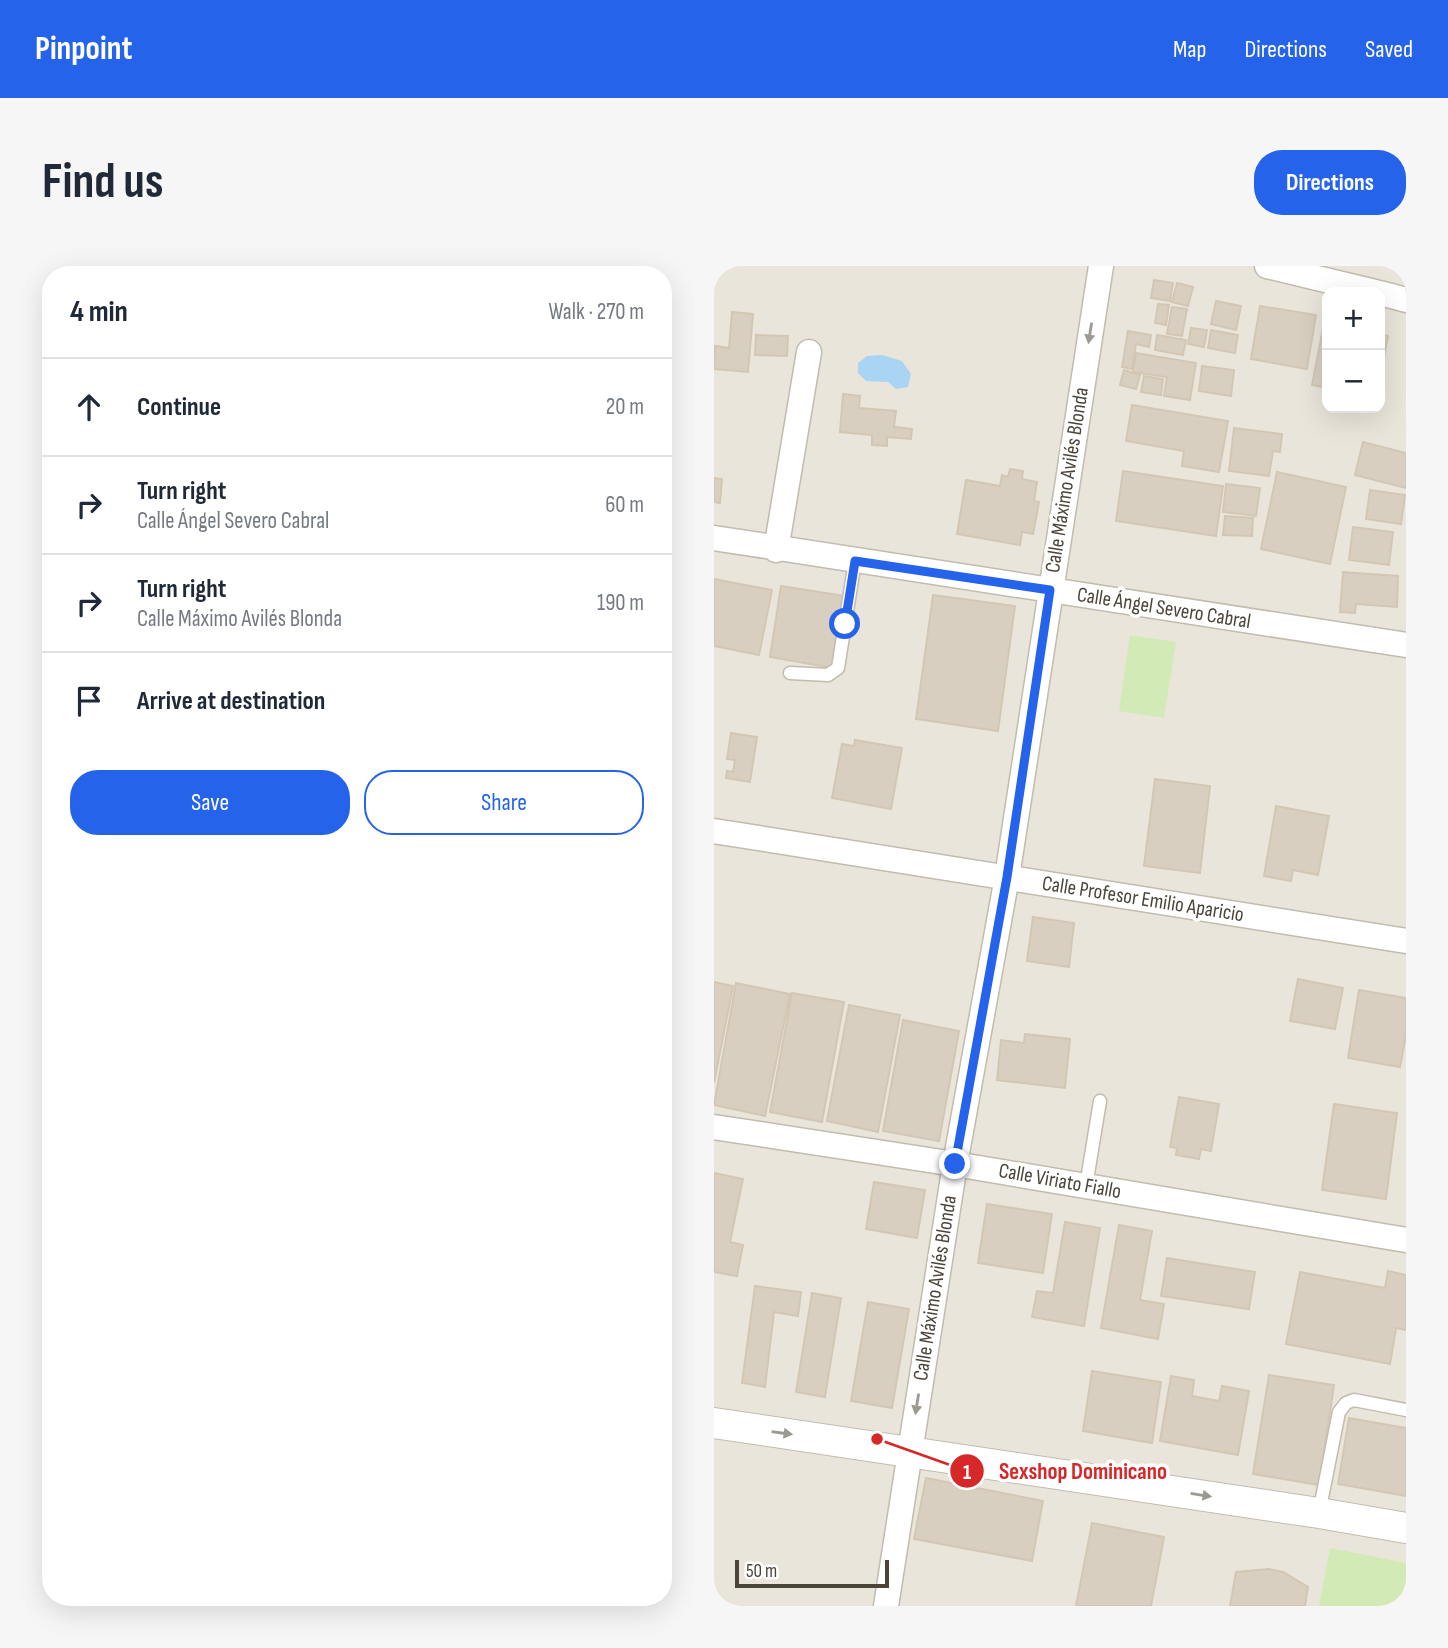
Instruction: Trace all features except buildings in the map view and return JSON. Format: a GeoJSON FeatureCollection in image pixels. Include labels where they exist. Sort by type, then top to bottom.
{"type":"FeatureCollection","features":[{"type":"Feature","properties":{"kind":"street","name":"Calle Máximo Avilés Blonda"},"geometry":{"type":"LineString","coordinates":[[886,1606],[955,1164],[1007,877],[1101,266]]}},
{"type":"Feature","properties":{"kind":"street"},"geometry":{"type":"LineString","coordinates":[[1267,266],[1353,287]]}},
{"type":"Feature","properties":{"kind":"street"},"geometry":{"type":"LineString","coordinates":[[1385,295],[1406,300]]}},
{"type":"Feature","properties":{"kind":"street"},"geometry":{"type":"LineString","coordinates":[[776,550],[809,352]]}},
{"type":"Feature","properties":{"kind":"street","name":"Calle Ángel Severo Cabral"},"geometry":{"type":"LineString","coordinates":[[714,538],[776,550],[1406,645]]}},
{"type":"Feature","properties":{"kind":"street","name":"Calle Profesor Emilio Aparicio"},"geometry":{"type":"LineString","coordinates":[[714,831],[1406,941]]}},
{"type":"Feature","properties":{"kind":"street","name":"Calle Viriato Fiallo"},"geometry":{"type":"LineString","coordinates":[[714,1128],[955,1164],[1406,1240]]}},
{"type":"Feature","properties":{"kind":"street"},"geometry":{"type":"LineString","coordinates":[[714,1423],[1406,1528]]}},
{"type":"Feature","properties":{"kind":"lane"},"geometry":{"type":"LineString","coordinates":[[789,673],[835,673],[855,561]]}},
{"type":"Feature","properties":{"kind":"lane"},"geometry":{"type":"LineString","coordinates":[[1086,1186],[1100,1101]]}},
{"type":"Feature","properties":{"kind":"lane"},"geometry":{"type":"LineString","coordinates":[[1319,1513],[1339,1412],[1346,1403],[1354,1400],[1406,1410]]}},
{"type":"Feature","properties":{"kind":"shaded area"},"geometry":{"type":"Polygon","coordinates":[[[714,266],[1406,266],[1406,1606],[714,1606],[714,266]]]}},
{"type":"Feature","properties":{"kind":"green space"},"geometry":{"type":"Polygon","coordinates":[[[1130,635],[1176,642],[1164,718],[1119,711],[1130,635]]]}},
{"type":"Feature","properties":{"kind":"green space"},"geometry":{"type":"Polygon","coordinates":[[[1330,1548],[1406,1563],[1406,1606],[1319,1606],[1330,1548]]]}},
{"type":"Feature","properties":{"kind":"water"},"geometry":{"type":"Polygon","coordinates":[[[882,355],[902,361],[911,374],[908,387],[896,389],[888,382],[866,381],[858,373],[858,363],[867,356],[882,355]]]}},
{"type":"Feature","properties":{"kind":"place","name":"Sexshop Dominicano"},"geometry":{"type":"Point","coordinates":[877,1439]}},
{"type":"Feature","properties":{"kind":"route"},"geometry":{"type":"LineString","coordinates":[[845,624],[855,561],[1050,590],[1007,877],[955,1164]]}}]}
